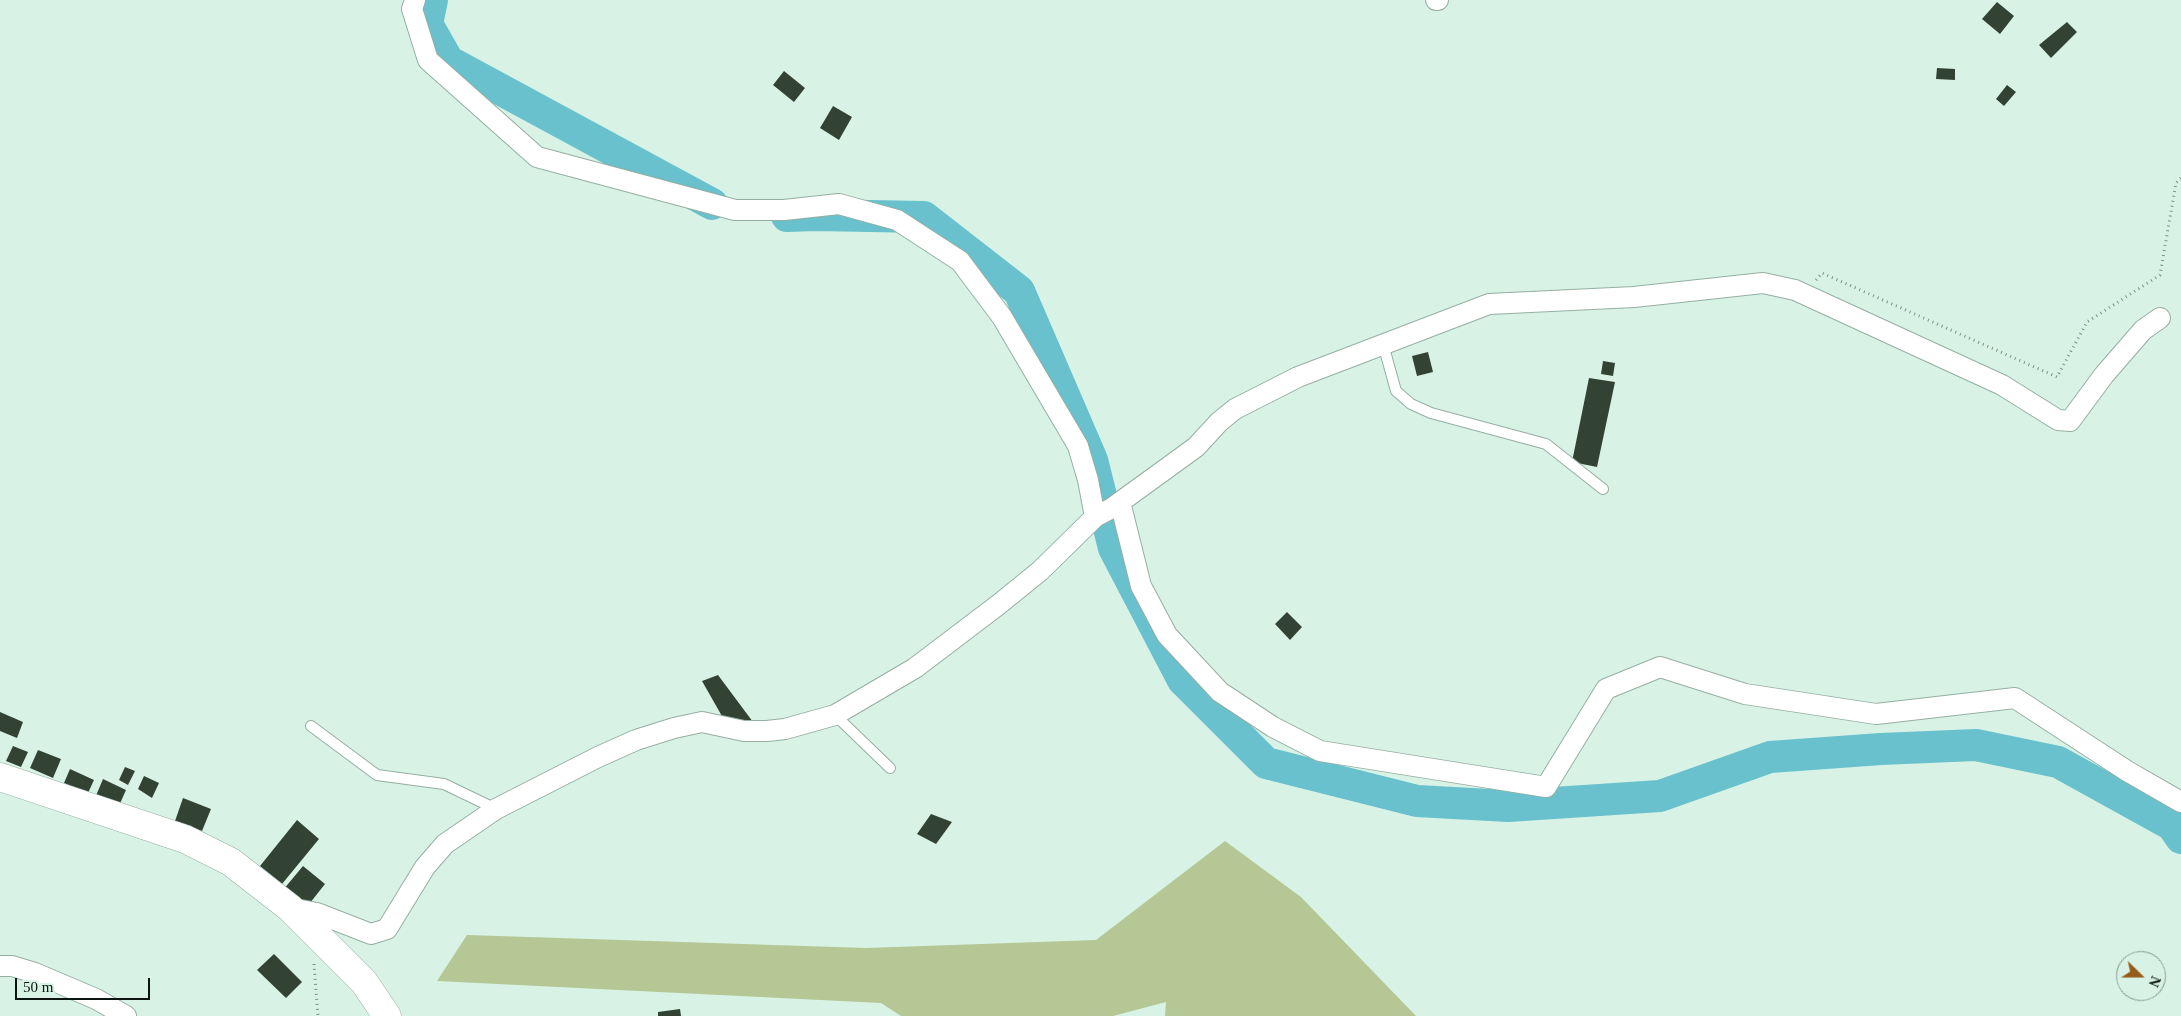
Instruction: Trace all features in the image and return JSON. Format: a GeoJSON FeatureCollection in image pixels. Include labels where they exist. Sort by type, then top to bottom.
{"type":"FeatureCollection","features":[{"type":"Feature","properties":{"kind":"street"},"geometry":{"type":"LineString","coordinates":[[415,0],[412,9],[428,60],[537,157],[735,210],[784,210],[839,204],[897,220],[960,261],[1002,317],[1078,446],[1088,480],[1107,510],[1140,586],[1167,635],[1220,692],[1273,727],[1320,751],[1546,787],[1606,689],[1660,667],[1745,694],[1876,714],[2015,698],[2127,771],[2181,802]]}},
{"type":"Feature","properties":{"kind":"street"},"geometry":{"type":"LineString","coordinates":[[290,908],[317,913],[371,934],[387,929],[425,867],[445,844],[496,809],[636,740],[674,728],[702,722],[744,731],[767,731],[785,729],[836,715],[930,657],[1040,571],[1107,510],[1196,446],[1219,422],[1235,409],[1298,378],[1490,304],[1634,297],[1763,283],[1795,290],[2002,385],[2058,420],[2070,422],[2104,375],[2143,330],[2160,318]]}},
{"type":"Feature","properties":{"kind":"street"},"geometry":{"type":"LineString","coordinates":[[0,777],[185,839],[231,862],[290,908],[364,982],[387,1016]]}},
{"type":"Feature","properties":{"kind":"street"},"geometry":{"type":"LineString","coordinates":[[0,966],[12,966],[35,973],[96,999],[126,1016]]}},
{"type":"Feature","properties":{"kind":"lane"},"geometry":{"type":"LineString","coordinates":[[1384,344],[1396,391],[1410,404],[1431,413],[1546,444],[1603,489]]}},
{"type":"Feature","properties":{"kind":"lane"},"geometry":{"type":"LineString","coordinates":[[836,715],[890,768]]}},
{"type":"Feature","properties":{"kind":"lane"},"geometry":{"type":"LineString","coordinates":[[311,726],[377,775],[444,784],[496,809]]}},
{"type":"Feature","properties":{"kind":"path"},"geometry":{"type":"LineString","coordinates":[[1812,284],[1822,272],[2057,377],[2087,322],[2160,275],[2176,183],[2181,178]]}},
{"type":"Feature","properties":{"kind":"path"},"geometry":{"type":"LineString","coordinates":[[314,962],[318,1016]]}},
{"type":"Feature","properties":{"kind":"green space"},"geometry":{"type":"Polygon","coordinates":[[[1225,841],[1301,897],[1416,1016],[1165,1016],[1166,1002],[1113,1016],[901,1016],[881,1003],[437,981],[467,935],[866,948],[1096,940],[1225,841]]]}},
{"type":"Feature","properties":{"kind":"building"},"geometry":{"type":"Polygon","coordinates":[[[1997,2],[2014,16],[2000,34],[1982,19],[1997,2]]]}},
{"type":"Feature","properties":{"kind":"building"},"geometry":{"type":"Polygon","coordinates":[[[2067,22],[2077,32],[2051,58],[2039,45],[2067,22]]]}},
{"type":"Feature","properties":{"kind":"building"},"geometry":{"type":"Polygon","coordinates":[[[1937,68],[1955,69],[1955,80],[1936,79],[1937,68]]]}},
{"type":"Feature","properties":{"kind":"building"},"geometry":{"type":"Polygon","coordinates":[[[784,71],[805,88],[794,102],[773,85],[784,71]]]}},
{"type":"Feature","properties":{"kind":"building"},"geometry":{"type":"Polygon","coordinates":[[[2007,85],[2016,92],[2004,106],[1996,99],[2007,85]]]}},
{"type":"Feature","properties":{"kind":"building"},"geometry":{"type":"Polygon","coordinates":[[[833,106],[852,117],[839,140],[820,128],[833,106]]]}},
{"type":"Feature","properties":{"kind":"building"},"geometry":{"type":"Polygon","coordinates":[[[1428,352],[1433,372],[1417,376],[1412,356],[1428,352]]]}},
{"type":"Feature","properties":{"kind":"building"},"geometry":{"type":"Polygon","coordinates":[[[1603,361],[1615,363],[1613,376],[1601,374],[1603,361]]]}},
{"type":"Feature","properties":{"kind":"building"},"geometry":{"type":"Polygon","coordinates":[[[1589,378],[1615,382],[1597,467],[1572,462],[1589,378]]]}},
{"type":"Feature","properties":{"kind":"building"},"geometry":{"type":"Polygon","coordinates":[[[1287,612],[1302,627],[1290,640],[1275,624],[1287,612]]]}},
{"type":"Feature","properties":{"kind":"building"},"geometry":{"type":"Polygon","coordinates":[[[718,675],[753,722],[727,725],[702,681],[718,675]]]}},
{"type":"Feature","properties":{"kind":"building"},"geometry":{"type":"Polygon","coordinates":[[[0,712],[23,722],[17,738],[0,731],[0,712]]]}},
{"type":"Feature","properties":{"kind":"building"},"geometry":{"type":"Polygon","coordinates":[[[13,746],[28,752],[21,767],[6,761],[13,746]]]}},
{"type":"Feature","properties":{"kind":"building"},"geometry":{"type":"Polygon","coordinates":[[[38,750],[61,759],[53,778],[30,768],[38,750]]]}},
{"type":"Feature","properties":{"kind":"building"},"geometry":{"type":"Polygon","coordinates":[[[125,767],[135,771],[128,785],[119,780],[125,767]]]}},
{"type":"Feature","properties":{"kind":"building"},"geometry":{"type":"Polygon","coordinates":[[[70,769],[94,780],[88,793],[64,783],[70,769]]]}},
{"type":"Feature","properties":{"kind":"building"},"geometry":{"type":"Polygon","coordinates":[[[144,776],[159,783],[152,798],[138,789],[144,776]]]}},
{"type":"Feature","properties":{"kind":"building"},"geometry":{"type":"Polygon","coordinates":[[[103,779],[126,790],[118,808],[95,798],[103,779]]]}},
{"type":"Feature","properties":{"kind":"building"},"geometry":{"type":"Polygon","coordinates":[[[183,798],[211,809],[202,831],[175,821],[183,798]]]}},
{"type":"Feature","properties":{"kind":"building"},"geometry":{"type":"Polygon","coordinates":[[[931,814],[952,822],[936,844],[917,834],[931,814]]]}},
{"type":"Feature","properties":{"kind":"building"},"geometry":{"type":"Polygon","coordinates":[[[297,820],[319,839],[282,884],[260,866],[297,820]]]}},
{"type":"Feature","properties":{"kind":"building"},"geometry":{"type":"Polygon","coordinates":[[[303,866],[325,884],[306,908],[283,890],[303,866]]]}},
{"type":"Feature","properties":{"kind":"building"},"geometry":{"type":"Polygon","coordinates":[[[274,954],[302,982],[286,998],[257,970],[274,954]]]}},
{"type":"Feature","properties":{"kind":"building"},"geometry":{"type":"Polygon","coordinates":[[[680,1009],[681,1016],[658,1016],[658,1012],[680,1009]]]}},
{"type":"Feature","properties":{"kind":"waterway"},"geometry":{"type":"LineString","coordinates":[[432,0],[427,24],[448,61],[712,204]]}},
{"type":"Feature","properties":{"kind":"waterway"},"geometry":{"type":"LineString","coordinates":[[787,216],[924,217],[1019,291],[1092,460],[1114,548],[1183,680],[1266,763],[1417,801],[1508,806],[1660,796],[1770,757],[1881,749],[1976,745],[2058,762],[2172,825],[2181,838]]}}]}
